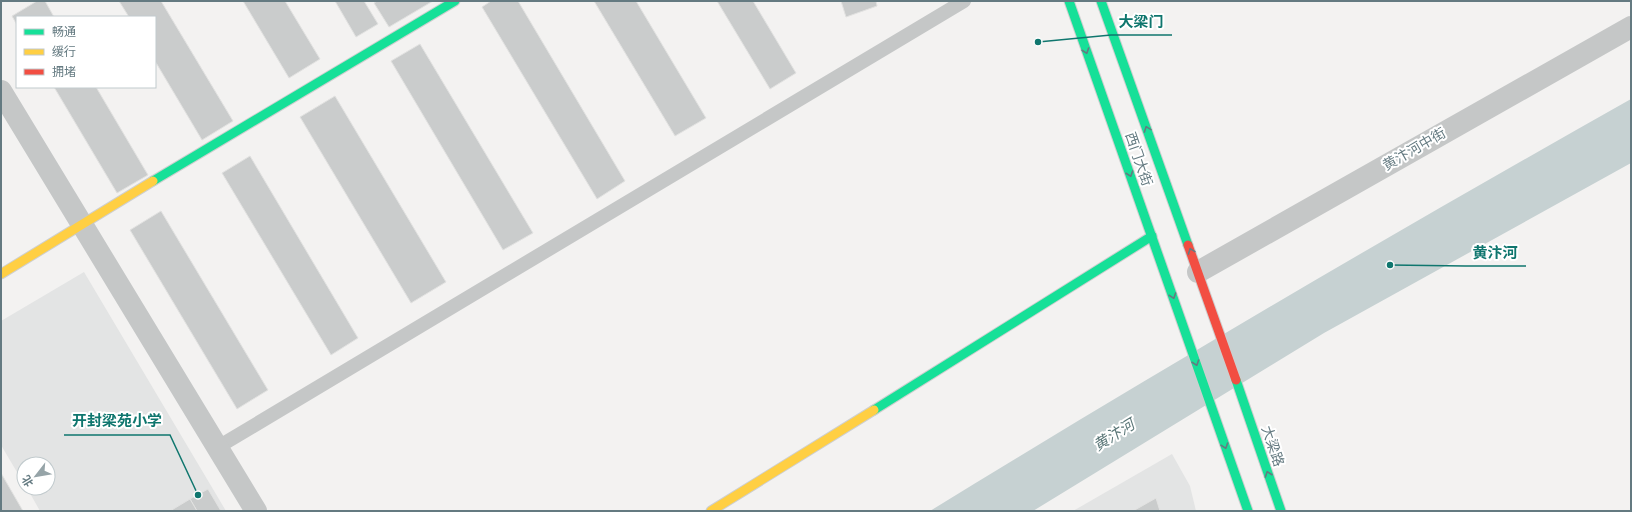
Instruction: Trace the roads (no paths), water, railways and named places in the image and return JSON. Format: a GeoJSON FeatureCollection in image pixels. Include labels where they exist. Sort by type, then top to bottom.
{"type":"FeatureCollection","features":[{"type":"Feature","properties":{"kind":"main road"},"geometry":{"type":"LineString","coordinates":[[1,274],[82,223],[456,1]]}},
{"type":"Feature","properties":{"kind":"main road","name":"西门大街"},"geometry":{"type":"LineString","coordinates":[[1069,1],[1248,511]]}},
{"type":"Feature","properties":{"kind":"main road","name":"西门大街"},"geometry":{"type":"LineString","coordinates":[[1103,2],[1213,314]]}},
{"type":"Feature","properties":{"kind":"main road"},"geometry":{"type":"LineString","coordinates":[[711,511],[1152,236]]}},
{"type":"Feature","properties":{"kind":"main road","name":"大梁路"},"geometry":{"type":"LineString","coordinates":[[1213,314],[1281,511]]}},
{"type":"Feature","properties":{"kind":"street","name":"黄汴河中街"},"geometry":{"type":"LineString","coordinates":[[1198,272],[1631,27]]}},
{"type":"Feature","properties":{"kind":"street"},"geometry":{"type":"LineString","coordinates":[[1,91],[256,511]]}},
{"type":"Feature","properties":{"kind":"lane"},"geometry":{"type":"LineString","coordinates":[[218,447],[964,1]]}},
{"type":"Feature","properties":{"kind":"water"},"geometry":{"type":"Polygon","coordinates":[[[1631,99],[1631,163],[1324,333],[1033,511],[930,511],[1104,405],[1279,302],[1631,99]]]}},
{"type":"Feature","properties":{"kind":"place","name":"大梁门"},"geometry":{"type":"Point","coordinates":[1038,42]}},
{"type":"Feature","properties":{"kind":"place","name":"黄汴河"},"geometry":{"type":"Point","coordinates":[1390,265]}},
{"type":"Feature","properties":{"kind":"place","name":"开封梁苑小学"},"geometry":{"type":"Point","coordinates":[198,495]}}]}
